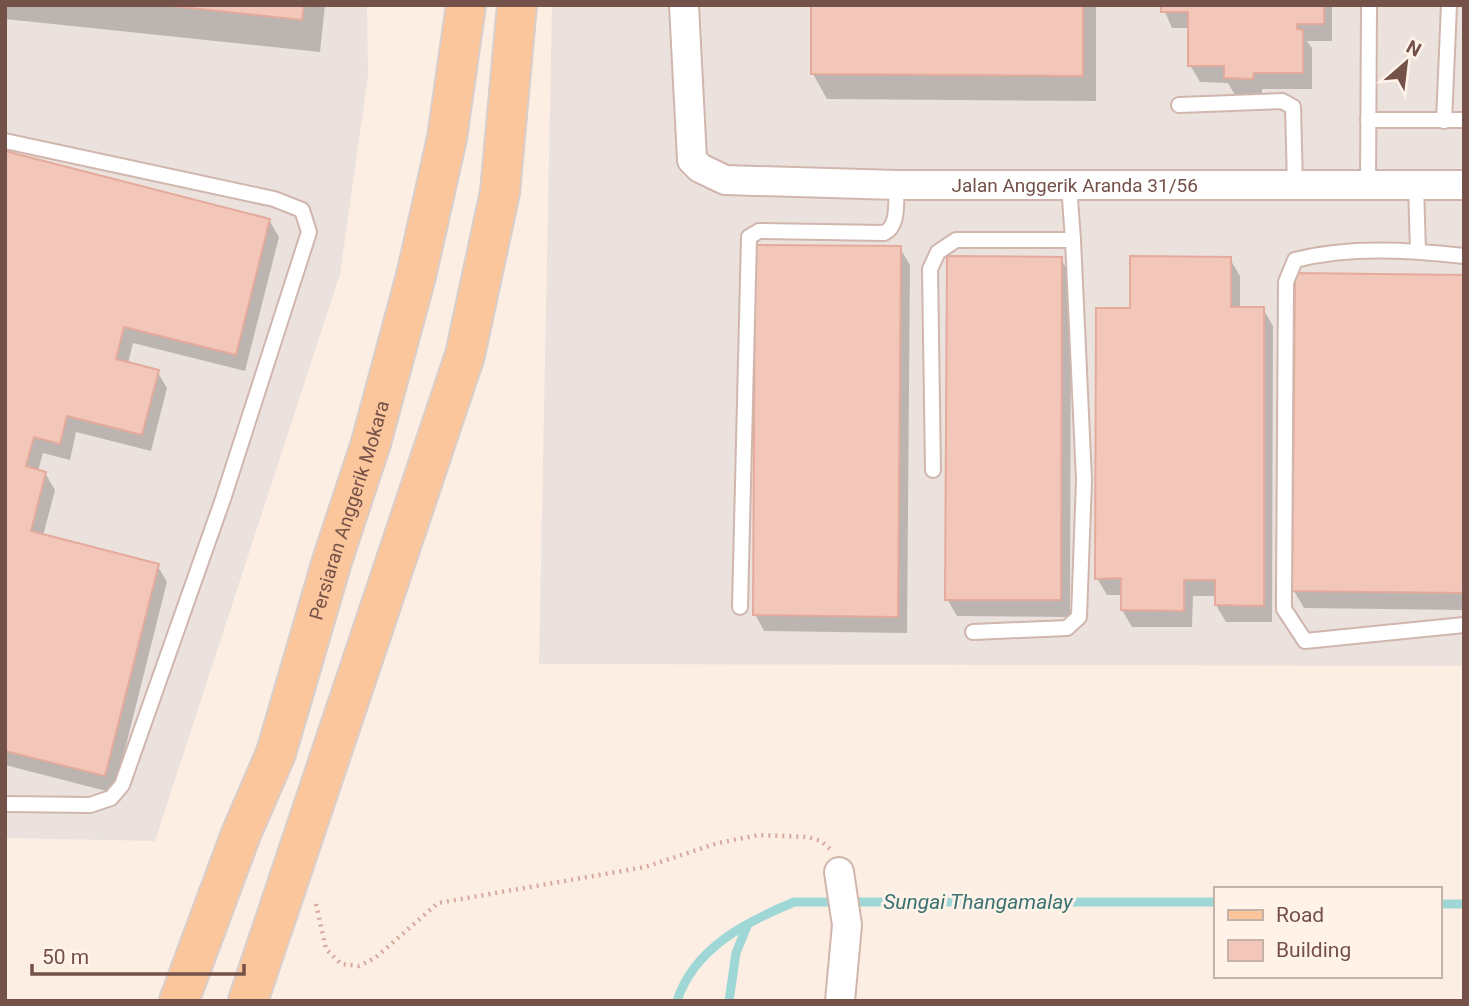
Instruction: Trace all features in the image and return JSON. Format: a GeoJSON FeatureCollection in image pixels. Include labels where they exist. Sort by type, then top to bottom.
{"type":"FeatureCollection","features":[{"type":"Feature","properties":{"kind":"main road","name":"Persiaran Anggerik Mokara"},"geometry":{"type":"LineString","coordinates":[[179,1001],[241,834],[276,753],[332,561],[371,443],[416,276],[447,138],[466,5]]}},
{"type":"Feature","properties":{"kind":"main road"},"geometry":{"type":"LineString","coordinates":[[248,1001],[465,355],[500,192],[517,5]]}},
{"type":"Feature","properties":{"kind":"street","name":"Jalan Anggerik Aranda 31/56"},"geometry":{"type":"LineString","coordinates":[[684,5],[692,160],[700,168],[725,180],[897,185],[1464,185]]}},
{"type":"Feature","properties":{"kind":"street"},"geometry":{"type":"LineString","coordinates":[[839,872],[847,925],[841,1001]]}},
{"type":"Feature","properties":{"kind":"lane"},"geometry":{"type":"LineString","coordinates":[[1368,185],[1369,5]]}},
{"type":"Feature","properties":{"kind":"lane"},"geometry":{"type":"LineString","coordinates":[[1444,121],[1449,5]]}},
{"type":"Feature","properties":{"kind":"lane"},"geometry":{"type":"LineString","coordinates":[[1179,105],[1282,101],[1293,107],[1296,185]]}},
{"type":"Feature","properties":{"kind":"lane"},"geometry":{"type":"LineString","coordinates":[[1368,120],[1464,120]]}},
{"type":"Feature","properties":{"kind":"lane"},"geometry":{"type":"LineString","coordinates":[[5,141],[274,199],[302,210],[309,232],[223,499],[122,785],[111,798],[90,805],[5,804]]}},
{"type":"Feature","properties":{"kind":"lane"},"geometry":{"type":"LineString","coordinates":[[740,607],[749,237],[759,232],[884,233],[891,230],[894,223],[897,185]]}},
{"type":"Feature","properties":{"kind":"lane"},"geometry":{"type":"LineString","coordinates":[[973,632],[1067,628],[1079,617],[1084,480],[1069,185]]}},
{"type":"Feature","properties":{"kind":"lane"},"geometry":{"type":"LineString","coordinates":[[1416,185],[1418,251]]}},
{"type":"Feature","properties":{"kind":"lane"},"geometry":{"type":"LineString","coordinates":[[933,470],[930,269],[938,252],[956,240],[1073,240]]}},
{"type":"Feature","properties":{"kind":"lane"},"geometry":{"type":"LineString","coordinates":[[1464,256],[1418,251],[1319,254],[1295,260],[1286,282],[1284,609],[1305,641],[1464,625]]}},
{"type":"Feature","properties":{"kind":"path"},"geometry":{"type":"LineString","coordinates":[[316,893],[326,949],[341,964],[359,966],[375,958],[438,902],[645,867],[718,843],[759,835],[821,841],[833,852],[839,872]]}},
{"type":"Feature","properties":{"kind":"shaded area"},"geometry":{"type":"Polygon","coordinates":[[[5,5],[367,5],[368,75],[340,274],[155,841],[5,838],[5,5]]]}},
{"type":"Feature","properties":{"kind":"shaded area"},"geometry":{"type":"Polygon","coordinates":[[[552,5],[1464,5],[1464,666],[539,664],[552,5]]]}},
{"type":"Feature","properties":{"kind":"building"},"geometry":{"type":"Polygon","coordinates":[[[162,5],[304,5],[302,20],[162,5]]]}},
{"type":"Feature","properties":{"kind":"building"},"geometry":{"type":"Polygon","coordinates":[[[811,5],[1083,5],[1083,76],[811,74],[811,5]]]}},
{"type":"Feature","properties":{"kind":"building"},"geometry":{"type":"Polygon","coordinates":[[[1161,5],[1324,5],[1324,24],[1297,24],[1297,29],[1303,30],[1303,73],[1254,73],[1253,79],[1224,78],[1224,66],[1188,66],[1188,12],[1161,12],[1161,5]]]}},
{"type":"Feature","properties":{"kind":"building"},"geometry":{"type":"Polygon","coordinates":[[[5,151],[270,219],[236,355],[124,327],[116,359],[159,370],[142,435],[67,416],[60,444],[34,437],[26,466],[46,472],[31,531],[159,564],[105,776],[5,751],[5,151]]]}},
{"type":"Feature","properties":{"kind":"building"},"geometry":{"type":"Polygon","coordinates":[[[755,245],[901,246],[898,617],[753,615],[755,245]]]}},
{"type":"Feature","properties":{"kind":"building"},"geometry":{"type":"Polygon","coordinates":[[[947,256],[1062,257],[1061,600],[945,600],[947,256]]]}},
{"type":"Feature","properties":{"kind":"building"},"geometry":{"type":"Polygon","coordinates":[[[1130,256],[1231,257],[1231,307],[1264,307],[1264,606],[1215,605],[1215,580],[1184,580],[1184,611],[1121,610],[1121,578],[1095,579],[1096,308],[1130,308],[1130,256]]]}},
{"type":"Feature","properties":{"kind":"building"},"geometry":{"type":"Polygon","coordinates":[[[1295,273],[1464,275],[1464,593],[1292,591],[1295,273]]]}},
{"type":"Feature","properties":{"kind":"waterway","name":"Sungai Thangamalay"},"geometry":{"type":"LineString","coordinates":[[677,1001],[696,966],[724,939],[758,918],[794,902],[1214,902]]}},
{"type":"Feature","properties":{"kind":"waterway","name":"Sungai Thangamalay"},"geometry":{"type":"LineString","coordinates":[[1441,904],[1464,904]]}},
{"type":"Feature","properties":{"kind":"waterway"},"geometry":{"type":"LineString","coordinates":[[729,1001],[736,953],[747,926]]}}]}
